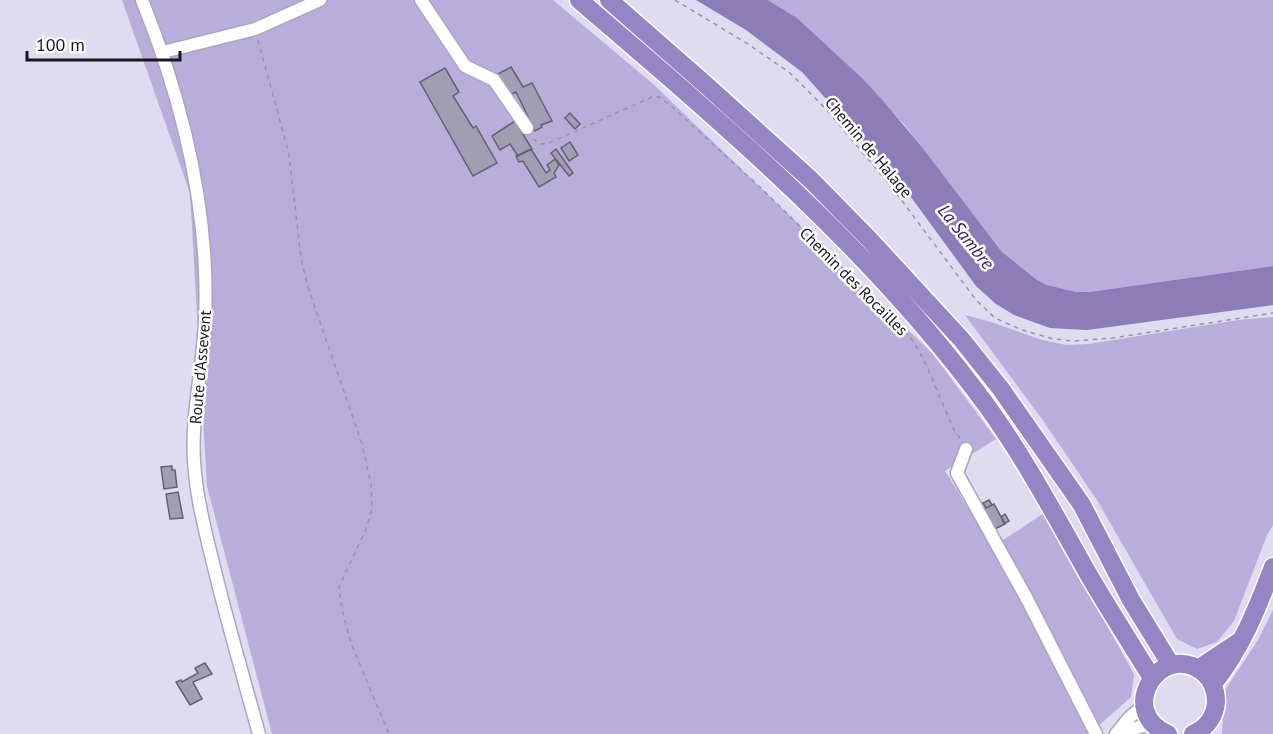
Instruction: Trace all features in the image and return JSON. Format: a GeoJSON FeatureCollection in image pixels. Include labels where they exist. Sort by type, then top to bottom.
{"type":"FeatureCollection","features":[{"type":"Feature","properties":{"kind":"highway"},"geometry":{"type":"LineString","coordinates":[[579,0],[692,96],[800,194],[909,307],[988,407],[1020,454],[1152,678]]}},
{"type":"Feature","properties":{"kind":"highway"},"geometry":{"type":"LineString","coordinates":[[609,0],[811,180],[962,340],[1001,388],[1082,505],[1131,600],[1171,665]]}},
{"type":"Feature","properties":{"kind":"highway"},"geometry":{"type":"LineString","coordinates":[[1213,684],[1231,661],[1242,640],[1273,567]]}},
{"type":"Feature","properties":{"kind":"highway"},"geometry":{"type":"LineString","coordinates":[[1198,669],[1242,640]]}},
{"type":"Feature","properties":{"kind":"highway"},"geometry":{"type":"LineString","coordinates":[[1160,729],[1149,719],[1144,705],[1146,687],[1161,670],[1180,664],[1198,669],[1207,675],[1216,694],[1213,716],[1197,733]]}},
{"type":"Feature","properties":{"kind":"street","name":"Route d'Assevent"},"geometry":{"type":"LineString","coordinates":[[142,0],[163,52],[197,185],[204,238],[205,322],[193,442],[199,502],[219,587],[259,734]]}},
{"type":"Feature","properties":{"kind":"street"},"geometry":{"type":"LineString","coordinates":[[163,52],[255,29],[320,0]]}},
{"type":"Feature","properties":{"kind":"street"},"geometry":{"type":"LineString","coordinates":[[421,0],[465,66],[494,80],[527,128]]}},
{"type":"Feature","properties":{"kind":"street"},"geometry":{"type":"LineString","coordinates":[[966,449],[957,473],[1027,599],[1096,734]]}},
{"type":"Feature","properties":{"kind":"street"},"geometry":{"type":"LineString","coordinates":[[1144,705],[1116,734],[1160,729]]}},
{"type":"Feature","properties":{"kind":"path","name":"Chemin de Halage"},"geometry":{"type":"LineString","coordinates":[[675,0],[748,44],[789,73],[818,102],[894,190],[976,300],[995,318],[1022,330],[1053,339],[1074,341],[1113,338],[1273,313]]}},
{"type":"Feature","properties":{"kind":"path"},"geometry":{"type":"LineString","coordinates":[[255,29],[289,154],[301,258],[308,287],[362,444],[371,484],[372,509],[366,529],[339,587],[342,610],[351,643],[389,734]]}},
{"type":"Feature","properties":{"kind":"path","name":"Chemin des Rocailles"},"geometry":{"type":"LineString","coordinates":[[527,128],[532,139],[540,144],[549,143],[652,97],[659,97],[670,105],[762,189],[911,338],[924,360],[954,430],[964,442],[966,449]]}},
{"type":"Feature","properties":{"kind":"shaded area"},"geometry":{"type":"Polygon","coordinates":[[[122,0],[553,0],[653,84],[932,353],[996,439],[945,471],[993,547],[1044,513],[1134,674],[1131,697],[1089,734],[272,734],[207,486],[190,193],[122,0]]]}},
{"type":"Feature","properties":{"kind":"shaded area"},"geometry":{"type":"Polygon","coordinates":[[[768,0],[1273,0],[1273,266],[1089,292],[1076,292],[1047,285],[1037,280],[1002,252],[903,123],[797,18],[768,0]]]}},
{"type":"Feature","properties":{"kind":"shaded area"},"geometry":{"type":"Polygon","coordinates":[[[965,315],[1042,340],[1066,345],[1089,344],[1238,320],[1273,317],[1273,525],[1234,621],[1217,642],[1197,649],[1177,639],[1097,500],[1042,419],[965,315]]]}},
{"type":"Feature","properties":{"kind":"shaded area"},"geometry":{"type":"Polygon","coordinates":[[[1273,610],[1273,734],[1222,734],[1225,690],[1258,640],[1273,610]]]}},
{"type":"Feature","properties":{"kind":"water","name":"La Sambre"},"geometry":{"type":"Polygon","coordinates":[[[696,0],[768,0],[797,18],[864,80],[921,146],[1002,252],[1037,280],[1047,285],[1076,292],[1089,292],[1273,266],[1273,305],[1087,330],[1050,328],[1014,315],[996,304],[976,286],[897,178],[802,72],[746,30],[696,0]]]}},
{"type":"Feature","properties":{"kind":"building"},"geometry":{"type":"Polygon","coordinates":[[[511,67],[523,87],[532,83],[552,121],[541,125],[542,127],[535,131],[516,92],[508,96],[496,75],[511,67]]]}},
{"type":"Feature","properties":{"kind":"building"},"geometry":{"type":"Polygon","coordinates":[[[445,68],[459,92],[453,96],[473,128],[476,126],[497,163],[473,176],[420,82],[445,68]]]}},
{"type":"Feature","properties":{"kind":"building"},"geometry":{"type":"Polygon","coordinates":[[[570,113],[580,124],[575,129],[565,118],[570,113]]]}},
{"type":"Feature","properties":{"kind":"building"},"geometry":{"type":"Polygon","coordinates":[[[515,121],[532,149],[518,156],[510,144],[500,150],[492,136],[515,121]]]}},
{"type":"Feature","properties":{"kind":"building"},"geometry":{"type":"Polygon","coordinates":[[[570,142],[578,155],[569,161],[561,148],[570,142]]]}},
{"type":"Feature","properties":{"kind":"building"},"geometry":{"type":"Polygon","coordinates":[[[531,149],[546,173],[550,170],[547,165],[555,159],[559,165],[554,173],[556,177],[539,187],[523,161],[519,162],[516,156],[531,149]]]}},
{"type":"Feature","properties":{"kind":"building"},"geometry":{"type":"Polygon","coordinates":[[[556,149],[573,173],[569,176],[551,153],[556,149]]]}},
{"type":"Feature","properties":{"kind":"building"},"geometry":{"type":"Polygon","coordinates":[[[172,466],[172,470],[175,470],[177,487],[164,489],[161,467],[172,466]]]}},
{"type":"Feature","properties":{"kind":"building"},"geometry":{"type":"Polygon","coordinates":[[[178,492],[183,518],[170,519],[166,494],[178,492]]]}},
{"type":"Feature","properties":{"kind":"building"},"geometry":{"type":"Polygon","coordinates":[[[989,500],[992,505],[986,508],[983,503],[989,500]]]}},
{"type":"Feature","properties":{"kind":"building"},"geometry":{"type":"Polygon","coordinates":[[[983,503],[986,508],[994,504],[1005,524],[993,530],[978,506],[983,503]]]}},
{"type":"Feature","properties":{"kind":"building"},"geometry":{"type":"Polygon","coordinates":[[[1005,514],[1009,521],[1004,524],[1001,517],[1005,514]]]}},
{"type":"Feature","properties":{"kind":"building"},"geometry":{"type":"Polygon","coordinates":[[[205,663],[212,674],[193,682],[202,699],[190,705],[176,682],[181,680],[182,682],[198,673],[195,668],[205,663]]]}}]}
